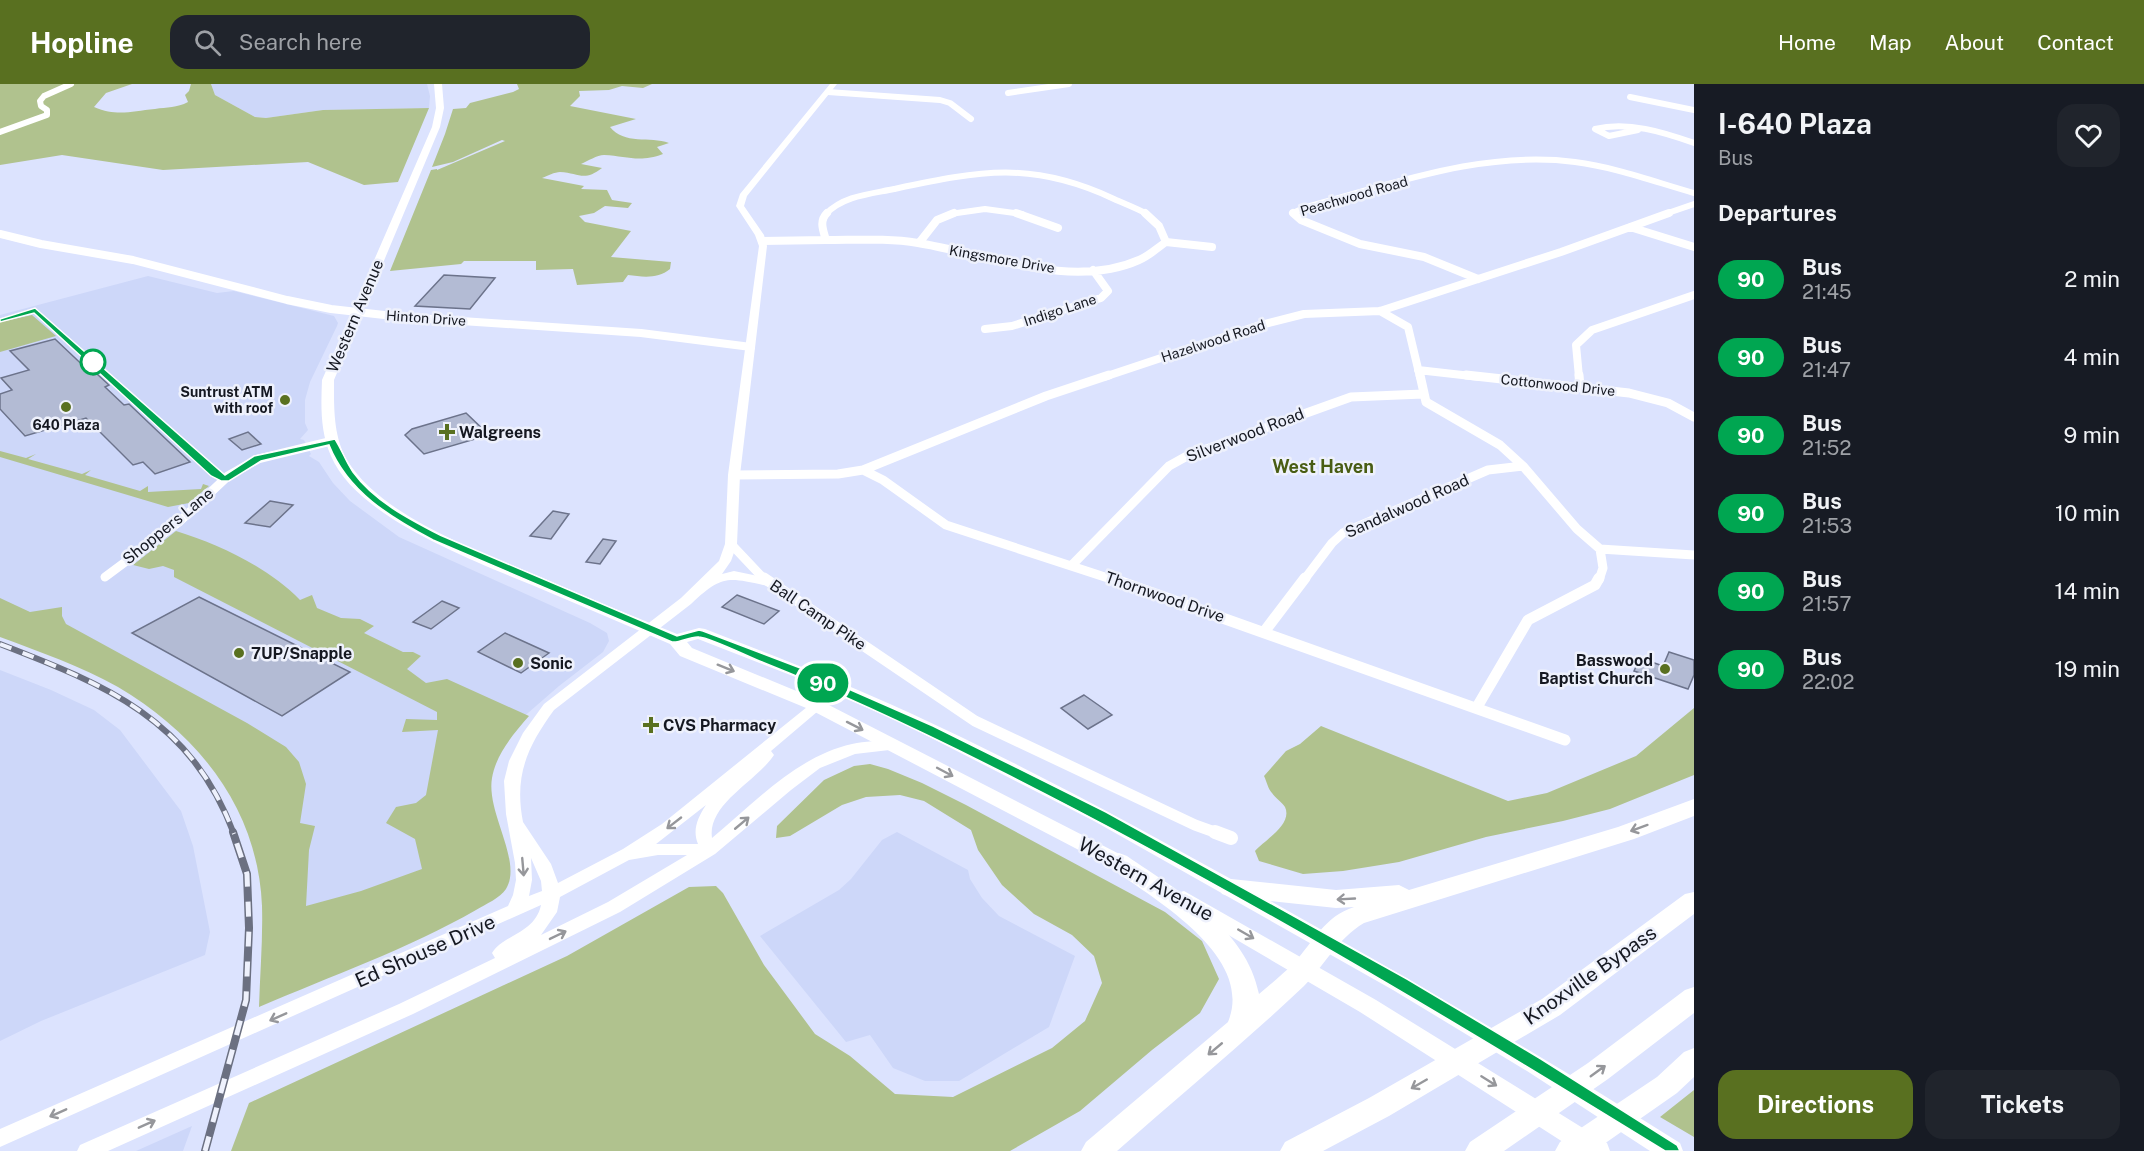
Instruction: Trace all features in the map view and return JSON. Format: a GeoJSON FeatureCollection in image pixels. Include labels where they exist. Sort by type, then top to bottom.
{"type":"FeatureCollection","features":[{"type":"Feature","properties":{"kind":"highway"},"geometry":{"type":"LineString","coordinates":[[1096,1151],[1238,1030],[1305,968],[1340,924],[1355,916],[1626,833],[1694,807]]}},
{"type":"Feature","properties":{"kind":"highway"},"geometry":{"type":"LineString","coordinates":[[1119,862],[1216,935],[1235,959],[1247,997],[1238,1030]]}},
{"type":"Feature","properties":{"kind":"highway"},"geometry":{"type":"LineString","coordinates":[[1231,888],[1336,899],[1380,897],[1446,888]]}},
{"type":"Feature","properties":{"kind":"highway","name":"Knoxville Bypass"},"geometry":{"type":"LineString","coordinates":[[1295,1151],[1379,1107],[1551,1007],[1694,901]]}},
{"type":"Feature","properties":{"kind":"highway"},"geometry":{"type":"LineString","coordinates":[[1480,1151],[1598,1071],[1694,998]]}},
{"type":"Feature","properties":{"kind":"highway"},"geometry":{"type":"LineString","coordinates":[[1570,1151],[1667,1085],[1694,1062]]}},
{"type":"Feature","properties":{"kind":"main road","name":"Western Avenue"},"geometry":{"type":"LineString","coordinates":[[438,84],[440,108],[436,128],[326,388],[327,418],[338,457],[351,477],[370,496],[409,523],[484,559],[649,628],[676,640],[686,652],[817,706],[1119,862],[1305,968],[1599,1151]]}},
{"type":"Feature","properties":{"kind":"main road","name":"Western Avenue"},"geometry":{"type":"LineString","coordinates":[[676,640],[699,633],[904,717],[1101,816],[1401,984],[1535,1064],[1671,1151]]}},
{"type":"Feature","properties":{"kind":"main road"},"geometry":{"type":"LineString","coordinates":[[817,706],[830,702],[852,704],[904,717]]}},
{"type":"Feature","properties":{"kind":"street"},"geometry":{"type":"LineString","coordinates":[[0,132],[47,115],[40,101],[44,96],[71,84]]}},
{"type":"Feature","properties":{"kind":"street"},"geometry":{"type":"LineString","coordinates":[[1008,93],[1069,84]]}},
{"type":"Feature","properties":{"kind":"street"},"geometry":{"type":"LineString","coordinates":[[514,911],[521,899],[524,866],[513,811],[512,781],[521,750],[534,726],[549,707],[686,601],[725,561],[731,544],[734,475],[763,243],[740,206],[743,196],[831,88],[940,100],[950,103],[971,119]]}},
{"type":"Feature","properties":{"kind":"street"},"geometry":{"type":"LineString","coordinates":[[1630,97],[1694,110]]}},
{"type":"Feature","properties":{"kind":"street"},"geometry":{"type":"LineString","coordinates":[[1638,130],[1613,136],[1595,132],[1598,128],[1604,127],[1638,130],[1666,134],[1694,143]]}},
{"type":"Feature","properties":{"kind":"street","name":"Peachwood Road"},"geometry":{"type":"LineString","coordinates":[[1478,279],[1424,257],[1377,249],[1346,239],[1301,220],[1293,213],[1306,207],[1487,161],[1534,159],[1575,162],[1694,193]]}},
{"type":"Feature","properties":{"kind":"street"},"geometry":{"type":"LineString","coordinates":[[826,240],[822,226],[823,217],[841,203],[953,176],[979,171],[1008,170],[1066,179],[1143,211],[1161,226],[1166,242],[1212,247]]}},
{"type":"Feature","properties":{"kind":"street","name":"Hazelwood Road"},"geometry":{"type":"LineString","coordinates":[[734,475],[838,474],[863,470],[1046,396],[1257,326],[1304,314],[1380,311],[1694,204]]}},
{"type":"Feature","properties":{"kind":"street"},"geometry":{"type":"LineString","coordinates":[[919,243],[938,219],[968,211],[996,208],[1018,212],[1058,228]]}},
{"type":"Feature","properties":{"kind":"street"},"geometry":{"type":"LineString","coordinates":[[1630,227],[1694,247]]}},
{"type":"Feature","properties":{"kind":"street","name":"Hinton Drive"},"geometry":{"type":"LineString","coordinates":[[0,234],[41,244],[133,260],[287,300],[357,312],[641,333],[751,347]]}},
{"type":"Feature","properties":{"kind":"street","name":"Kingsmore Drive"},"geometry":{"type":"LineString","coordinates":[[763,243],[819,243],[826,240],[919,243],[1041,269],[1093,270],[1137,261],[1166,242]]}},
{"type":"Feature","properties":{"kind":"street","name":"Indigo Lane"},"geometry":{"type":"LineString","coordinates":[[984,330],[1012,326],[1101,298],[1108,291],[1093,270]]}},
{"type":"Feature","properties":{"kind":"street"},"geometry":{"type":"LineString","coordinates":[[1580,387],[1576,345],[1592,330],[1694,295]]}},
{"type":"Feature","properties":{"kind":"street"},"geometry":{"type":"LineString","coordinates":[[1380,311],[1408,327],[1426,402],[1500,445],[1523,466],[1577,529],[1600,549],[1605,569],[1595,585],[1528,620],[1477,707]]}},
{"type":"Feature","properties":{"kind":"street","name":"Cottonwood Drive"},"geometry":{"type":"LineString","coordinates":[[1419,370],[1580,387],[1646,397],[1690,409],[1694,417]]}},
{"type":"Feature","properties":{"kind":"street","name":"Silverwood Road"},"geometry":{"type":"LineString","coordinates":[[1072,565],[1169,466],[1187,456],[1351,396],[1423,394]]}},
{"type":"Feature","properties":{"kind":"street","name":"Shoppers Lane"},"geometry":{"type":"LineString","coordinates":[[105,577],[178,522],[228,476],[258,459],[332,441]]}},
{"type":"Feature","properties":{"kind":"street","name":"Sandalwood Road"},"geometry":{"type":"LineString","coordinates":[[1264,632],[1342,533],[1488,470],[1523,466]]}},
{"type":"Feature","properties":{"kind":"street","name":"Thornwood Drive"},"geometry":{"type":"LineString","coordinates":[[863,470],[883,480],[946,525],[969,534],[1072,565],[1565,740]]}},
{"type":"Feature","properties":{"kind":"street","name":"Ball Camp Pike"},"geometry":{"type":"LineString","coordinates":[[731,544],[767,582],[997,734],[1195,825],[1231,838]]}},
{"type":"Feature","properties":{"kind":"street"},"geometry":{"type":"LineString","coordinates":[[1600,549],[1694,555]]}},
{"type":"Feature","properties":{"kind":"street"},"geometry":{"type":"LineString","coordinates":[[707,581],[734,575],[767,582]]}},
{"type":"Feature","properties":{"kind":"street","name":"Ed Shouse Drive"},"geometry":{"type":"LineString","coordinates":[[0,1138],[332,993],[553,893],[668,828],[817,706]]}},
{"type":"Feature","properties":{"kind":"street"},"geometry":{"type":"LineString","coordinates":[[709,850],[704,843],[703,834],[707,814],[762,762],[777,739]]}},
{"type":"Feature","properties":{"kind":"street"},"geometry":{"type":"LineString","coordinates":[[90,1150],[406,1009],[614,908],[709,850],[784,786],[815,764],[853,749],[893,745]]}},
{"type":"Feature","properties":{"kind":"street"},"geometry":{"type":"LineString","coordinates":[[406,1009],[439,983],[520,942],[540,927],[549,912],[553,893],[551,881],[541,860],[516,821]]}},
{"type":"Feature","properties":{"kind":"street"},"geometry":{"type":"LineString","coordinates":[[620,857],[658,849],[709,850]]}},
{"type":"Feature","properties":{"kind":"shaded area"},"geometry":{"type":"Polygon","coordinates":[[[211,84],[427,84],[430,96],[429,108],[323,110],[266,118],[255,117],[215,95],[211,84]]]}},
{"type":"Feature","properties":{"kind":"shaded area"},"geometry":{"type":"Polygon","coordinates":[[[148,276],[217,293],[234,291],[334,316],[338,323],[337,326],[310,382],[305,400],[305,423],[308,430],[300,439],[304,440],[311,454],[309,456],[319,462],[333,483],[350,501],[399,537],[590,623],[607,633],[609,641],[603,652],[513,726],[485,778],[479,905],[266,907],[253,825],[226,767],[140,690],[0,632],[0,315],[148,276]]]}},
{"type":"Feature","properties":{"kind":"shaded area"},"geometry":{"type":"Polygon","coordinates":[[[0,670],[94,710],[120,730],[181,811],[193,846],[210,932],[205,955],[41,1021],[0,1041],[0,670]]]}},
{"type":"Feature","properties":{"kind":"shaded area"},"geometry":{"type":"Polygon","coordinates":[[[897,832],[968,870],[970,879],[982,898],[999,916],[1075,956],[1049,1027],[959,1081],[925,1081],[893,1068],[870,1035],[846,1042],[760,936],[839,890],[851,879],[882,840],[897,832]]]}},
{"type":"Feature","properties":{"kind":"shaded area"},"geometry":{"type":"Polygon","coordinates":[[[192,1126],[183,1151],[136,1151],[192,1126]]]}},
{"type":"Feature","properties":{"kind":"green space"},"geometry":{"type":"Polygon","coordinates":[[[0,84],[132,84],[106,93],[94,107],[118,113],[184,104],[188,102],[185,95],[191,84],[211,84],[215,95],[255,117],[266,118],[323,110],[429,108],[398,182],[364,185],[308,162],[163,170],[62,155],[0,165],[0,84]]]}},
{"type":"Feature","properties":{"kind":"green space"},"geometry":{"type":"Polygon","coordinates":[[[517,84],[652,84],[643,88],[622,86],[609,90],[579,91],[580,96],[570,106],[636,119],[610,127],[622,136],[669,143],[657,147],[663,154],[640,159],[601,155],[581,164],[602,168],[591,175],[581,176],[560,172],[542,178],[584,186],[581,189],[607,190],[612,200],[632,203],[628,208],[605,206],[594,213],[579,216],[585,222],[631,231],[611,257],[671,262],[670,269],[655,276],[628,275],[623,282],[577,285],[573,269],[536,270],[536,261],[464,261],[461,264],[390,271],[431,170],[437,170],[505,141],[502,140],[453,162],[432,167],[453,109],[466,108],[470,103],[513,92],[519,89],[517,84]]]}},
{"type":"Feature","properties":{"kind":"green space"},"geometry":{"type":"Polygon","coordinates":[[[32,315],[56,336],[0,352],[0,322],[32,315]]]}},
{"type":"Feature","properties":{"kind":"green space"},"geometry":{"type":"Polygon","coordinates":[[[0,451],[26,458],[36,454],[28,459],[82,474],[91,470],[85,475],[140,491],[148,486],[148,492],[201,489],[203,484],[209,486],[189,503],[168,507],[0,457],[0,451]]]}},
{"type":"Feature","properties":{"kind":"green space"},"geometry":{"type":"Polygon","coordinates":[[[176,531],[243,558],[288,588],[300,600],[312,595],[317,608],[341,618],[360,619],[374,626],[364,633],[403,652],[413,652],[421,656],[407,669],[426,683],[447,679],[529,716],[502,752],[492,778],[494,806],[510,865],[510,878],[506,889],[500,895],[424,937],[259,1007],[262,906],[258,871],[249,838],[236,807],[219,778],[174,728],[147,706],[118,687],[75,666],[0,637],[0,598],[30,612],[62,607],[62,616],[66,624],[247,723],[286,747],[299,762],[306,784],[300,823],[315,826],[309,850],[306,906],[361,891],[422,869],[415,839],[386,823],[396,807],[416,803],[426,795],[438,730],[402,732],[406,719],[437,720],[437,712],[174,577],[174,570],[163,566],[149,569],[133,565],[176,531]]]}},
{"type":"Feature","properties":{"kind":"green space"},"geometry":{"type":"Polygon","coordinates":[[[1694,708],[1694,775],[1610,809],[1486,837],[1399,862],[1343,871],[1303,874],[1259,861],[1255,851],[1282,825],[1286,813],[1284,805],[1269,790],[1264,776],[1286,751],[1300,744],[1321,726],[1508,801],[1547,793],[1636,756],[1694,708]]]}},
{"type":"Feature","properties":{"kind":"green space"},"geometry":{"type":"Polygon","coordinates":[[[870,764],[922,783],[966,805],[1165,912],[1202,941],[1219,979],[1200,1013],[1080,1111],[1010,1151],[231,1151],[249,1103],[567,956],[689,887],[716,886],[723,893],[764,965],[815,1034],[850,1056],[895,1094],[953,1097],[1052,1048],[1085,1021],[1102,983],[1094,956],[1072,935],[1034,914],[1002,885],[978,850],[971,830],[924,801],[900,795],[866,797],[842,805],[790,836],[776,838],[777,826],[824,780],[854,766],[870,764]]]}},
{"type":"Feature","properties":{"kind":"green space"},"geometry":{"type":"Polygon","coordinates":[[[1694,1090],[1694,1137],[1660,1117],[1694,1090]]]}},
{"type":"Feature","properties":{"kind":"building"},"geometry":{"type":"Polygon","coordinates":[[[444,275],[495,278],[470,309],[415,306],[444,275]]]}},
{"type":"Feature","properties":{"kind":"building","name":"640 Plaza"},"geometry":{"type":"Polygon","coordinates":[[[55,339],[93,375],[97,374],[109,385],[105,387],[124,405],[129,404],[190,462],[155,474],[143,462],[133,465],[86,418],[25,436],[0,409],[0,394],[12,390],[1,378],[29,370],[10,351],[55,339]]]}},
{"type":"Feature","properties":{"kind":"building","name":"Walgreens"},"geometry":{"type":"Polygon","coordinates":[[[466,413],[489,435],[424,454],[405,435],[412,429],[466,413]]]}},
{"type":"Feature","properties":{"kind":"building"},"geometry":{"type":"Polygon","coordinates":[[[248,432],[261,444],[242,450],[229,439],[248,432]]]}},
{"type":"Feature","properties":{"kind":"building"},"geometry":{"type":"Polygon","coordinates":[[[270,501],[293,505],[270,527],[245,523],[270,501]]]}},
{"type":"Feature","properties":{"kind":"building"},"geometry":{"type":"Polygon","coordinates":[[[553,511],[569,514],[551,539],[530,536],[553,511]]]}},
{"type":"Feature","properties":{"kind":"building"},"geometry":{"type":"Polygon","coordinates":[[[603,539],[616,541],[600,564],[586,562],[603,539]]]}},
{"type":"Feature","properties":{"kind":"building"},"geometry":{"type":"Polygon","coordinates":[[[737,595],[779,611],[764,624],[722,607],[737,595]]]}},
{"type":"Feature","properties":{"kind":"building","name":"7UP/Snapple"},"geometry":{"type":"Polygon","coordinates":[[[199,597],[350,672],[282,716],[132,633],[199,597]]]}},
{"type":"Feature","properties":{"kind":"building"},"geometry":{"type":"Polygon","coordinates":[[[442,601],[459,608],[431,629],[413,622],[442,601]]]}},
{"type":"Feature","properties":{"kind":"building","name":"Sonic"},"geometry":{"type":"Polygon","coordinates":[[[505,633],[549,653],[521,673],[478,652],[505,633]]]}},
{"type":"Feature","properties":{"kind":"building","name":"Basswood Baptist Church"},"geometry":{"type":"Polygon","coordinates":[[[1669,652],[1694,660],[1694,675],[1688,689],[1634,671],[1640,658],[1663,666],[1669,652]]]}},
{"type":"Feature","properties":{"kind":"building"},"geometry":{"type":"Polygon","coordinates":[[[1084,695],[1112,715],[1088,729],[1061,708],[1084,695]]]}},
{"type":"Feature","properties":{"kind":"railway"},"geometry":{"type":"LineString","coordinates":[[0,644],[75,675],[141,711],[169,734],[194,762],[216,794],[234,834]]}},
{"type":"Feature","properties":{"kind":"railway"},"geometry":{"type":"LineString","coordinates":[[205,1151],[246,1000],[249,928],[247,874],[233,832]]}},
{"type":"Feature","properties":{"kind":"bus line","name":"90"},"geometry":{"type":"LineString","coordinates":[[0,319],[35,310],[215,473],[225,479],[258,459],[283,451],[332,441],[338,457],[351,477],[377,503],[437,538],[676,640],[699,633],[799,672],[904,717],[1101,816],[1212,877],[1401,984],[1535,1064],[1671,1151]]}},
{"type":"Feature","properties":{"kind":"place","name":"Suntrust ATM with roof"},"geometry":{"type":"Point","coordinates":[285,400]}},
{"type":"Feature","properties":{"kind":"place","name":"640 Plaza"},"geometry":{"type":"Point","coordinates":[66,407]}},
{"type":"Feature","properties":{"kind":"place","name":"Walgreens"},"geometry":{"type":"Point","coordinates":[447,432]}},
{"type":"Feature","properties":{"kind":"place","name":"7UP/Snapple"},"geometry":{"type":"Point","coordinates":[239,653]}},
{"type":"Feature","properties":{"kind":"place","name":"Sonic"},"geometry":{"type":"Point","coordinates":[518,663]}},
{"type":"Feature","properties":{"kind":"place","name":"Basswood Baptist Church"},"geometry":{"type":"Point","coordinates":[1665,669]}},
{"type":"Feature","properties":{"kind":"place","name":"CVS Pharmacy"},"geometry":{"type":"Point","coordinates":[651,725]}},
{"type":"Feature","properties":{"kind":"district","name":"West Haven"},"geometry":{"type":"Point","coordinates":[1323,466]}}]}
